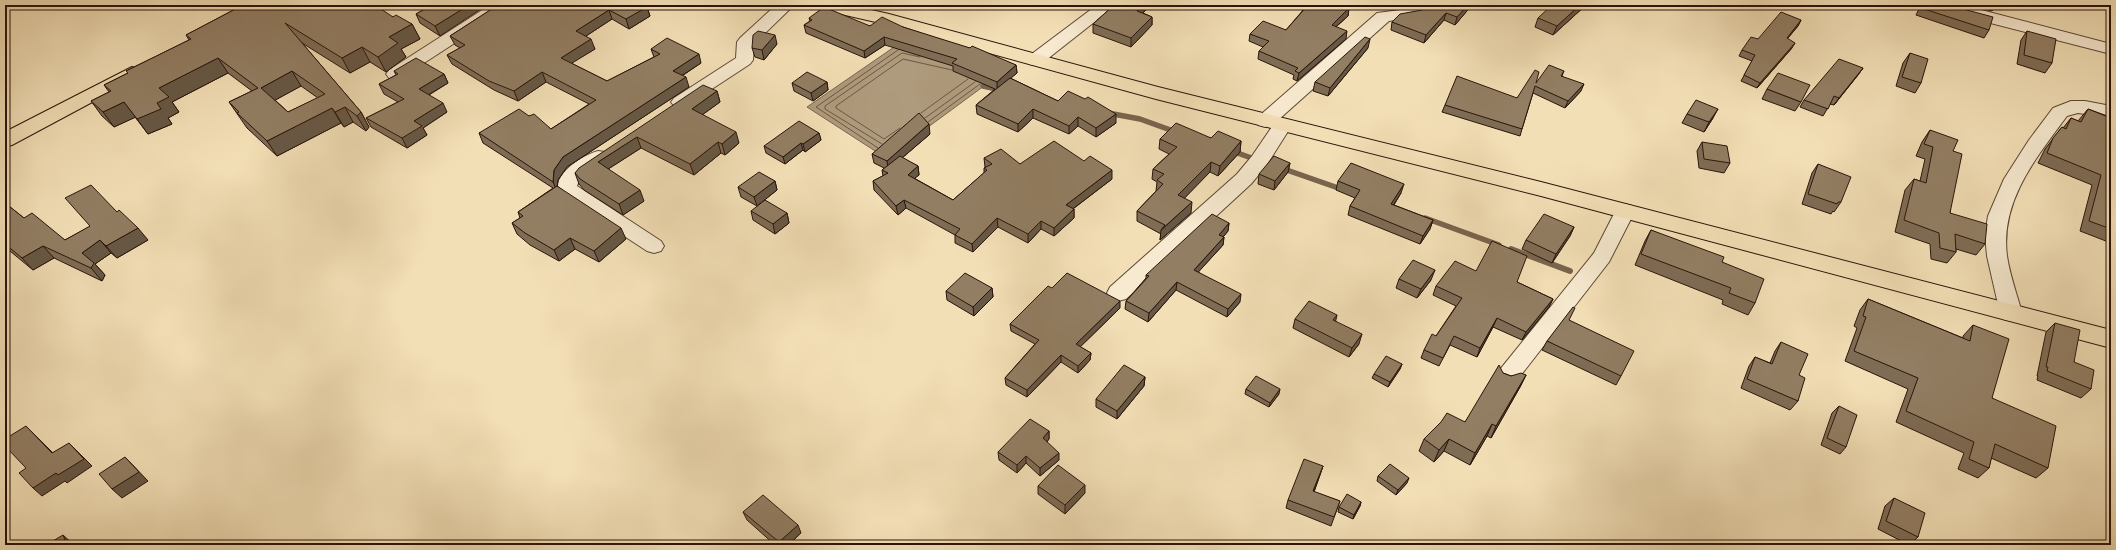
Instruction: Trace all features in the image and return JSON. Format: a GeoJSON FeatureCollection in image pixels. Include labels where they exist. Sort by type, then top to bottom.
{"type":"FeatureCollection","features":[{"type":"Feature","properties":{"kind":"main road"},"geometry":{"type":"LineString","coordinates":[[825,5],[883,18],[1274,123],[1625,211],[2111,339]]}},
{"type":"Feature","properties":{"kind":"main road"},"geometry":{"type":"LineString","coordinates":[[5,140],[148,65]]}},
{"type":"Feature","properties":{"kind":"street"},"geometry":{"type":"LineString","coordinates":[[395,74],[501,5]]}},
{"type":"Feature","properties":{"kind":"street"},"geometry":{"type":"LineString","coordinates":[[666,112],[744,60],[746,42],[786,5]]}},
{"type":"Feature","properties":{"kind":"street"},"geometry":{"type":"LineString","coordinates":[[1035,60],[1108,5]]}},
{"type":"Feature","properties":{"kind":"street"},"geometry":{"type":"LineString","coordinates":[[1118,292],[1244,179],[1259,161],[1274,123],[1383,17],[1390,14],[1409,15],[1427,5]]}},
{"type":"Feature","properties":{"kind":"street"},"geometry":{"type":"LineString","coordinates":[[1942,5],[2111,49]]}},
{"type":"Feature","properties":{"kind":"street"},"geometry":{"type":"LineString","coordinates":[[2012,313],[1997,256],[1997,224],[2005,192],[2060,112],[2065,108],[2076,107],[2111,112]]}},
{"type":"Feature","properties":{"kind":"street"},"geometry":{"type":"LineString","coordinates":[[615,146],[575,173],[566,183],[567,189],[654,246]]}},
{"type":"Feature","properties":{"kind":"street"},"geometry":{"type":"LineString","coordinates":[[1506,378],[1602,257],[1625,211]]}},
{"type":"Feature","properties":{"kind":"water"},"geometry":{"type":"Polygon","coordinates":[[[900,43],[1003,72],[886,158],[807,107],[900,43]]]}},
{"type":"Feature","properties":{"kind":"building"},"geometry":{"type":"Polygon","coordinates":[[[243,5],[375,5],[393,17],[396,15],[412,24],[389,37],[398,43],[378,57],[362,47],[342,58],[285,23],[361,112],[357,116],[345,107],[335,112],[332,108],[267,141],[237,113],[239,112],[229,102],[258,88],[218,58],[159,88],[169,97],[157,103],[161,109],[137,119],[124,102],[103,112],[91,101],[111,91],[104,85],[128,73],[126,71],[191,39],[186,35],[243,5]],[[292,71],[261,88],[288,112],[325,94],[292,71]]]}},
{"type":"Feature","properties":{"kind":"building"},"geometry":{"type":"Polygon","coordinates":[[[432,5],[469,5],[435,26],[416,14],[432,5]]]}},
{"type":"Feature","properties":{"kind":"building"},"geometry":{"type":"Polygon","coordinates":[[[498,5],[643,5],[647,7],[626,19],[609,10],[576,31],[591,39],[561,58],[607,81],[660,54],[651,49],[667,38],[699,54],[673,71],[686,77],[563,157],[554,170],[553,182],[479,133],[519,109],[529,116],[534,114],[551,129],[596,100],[542,72],[514,91],[489,81],[447,55],[465,45],[450,36],[498,5]]]}},
{"type":"Feature","properties":{"kind":"building"},"geometry":{"type":"Polygon","coordinates":[[[1114,5],[1143,5],[1137,11],[1152,17],[1131,38],[1093,24],[1114,5]]]}},
{"type":"Feature","properties":{"kind":"building"},"geometry":{"type":"Polygon","coordinates":[[[1308,5],[1341,5],[1349,8],[1332,25],[1347,31],[1299,73],[1295,71],[1298,68],[1259,51],[1269,41],[1250,34],[1263,21],[1286,30],[1308,5]]]}},
{"type":"Feature","properties":{"kind":"building"},"geometry":{"type":"Polygon","coordinates":[[[1432,5],[1468,5],[1457,17],[1446,13],[1426,35],[1392,22],[1400,14],[1422,10],[1432,5]]]}},
{"type":"Feature","properties":{"kind":"building"},"geometry":{"type":"Polygon","coordinates":[[[1552,5],[1580,5],[1557,26],[1538,18],[1552,5]]]}},
{"type":"Feature","properties":{"kind":"building"},"geometry":{"type":"Polygon","coordinates":[[[1922,5],[1948,5],[1993,17],[1989,30],[1921,8],[1922,5]]]}},
{"type":"Feature","properties":{"kind":"building"},"geometry":{"type":"Polygon","coordinates":[[[824,7],[870,26],[882,17],[903,27],[970,48],[972,46],[1016,65],[997,82],[952,63],[957,59],[884,37],[864,51],[804,25],[812,20],[809,18],[824,7]]]}},
{"type":"Feature","properties":{"kind":"building"},"geometry":{"type":"Polygon","coordinates":[[[1781,12],[1801,20],[1787,38],[1795,43],[1760,83],[1744,75],[1755,55],[1742,50],[1751,37],[1758,39],[1781,12]]]}},
{"type":"Feature","properties":{"kind":"building"},"geometry":{"type":"Polygon","coordinates":[[[758,31],[775,35],[762,50],[752,48],[753,35],[758,31]]]}},
{"type":"Feature","properties":{"kind":"building"},"geometry":{"type":"Polygon","coordinates":[[[2027,31],[2056,39],[2052,63],[2024,55],[2027,31]]]}},
{"type":"Feature","properties":{"kind":"building"},"geometry":{"type":"Polygon","coordinates":[[[1365,37],[1370,39],[1330,88],[1315,82],[1365,37]]]}},
{"type":"Feature","properties":{"kind":"building"},"geometry":{"type":"Polygon","coordinates":[[[1910,53],[1928,59],[1921,83],[1902,77],[1910,53]]]}},
{"type":"Feature","properties":{"kind":"building"},"geometry":{"type":"Polygon","coordinates":[[[416,58],[444,74],[419,89],[443,103],[414,121],[422,126],[402,138],[366,118],[404,99],[379,84],[398,74],[394,71],[416,58]]]}},
{"type":"Feature","properties":{"kind":"building"},"geometry":{"type":"Polygon","coordinates":[[[1839,59],[1863,68],[1839,98],[1834,96],[1828,109],[1804,100],[1839,59]]]}},
{"type":"Feature","properties":{"kind":"building"},"geometry":{"type":"Polygon","coordinates":[[[1549,65],[1564,71],[1561,76],[1584,84],[1568,101],[1535,86],[1522,129],[1445,105],[1457,76],[1517,98],[1535,70],[1539,72],[1536,83],[1549,65]]]}},
{"type":"Feature","properties":{"kind":"building"},"geometry":{"type":"Polygon","coordinates":[[[807,72],[827,82],[811,93],[792,83],[807,72]]]}},
{"type":"Feature","properties":{"kind":"building"},"geometry":{"type":"Polygon","coordinates":[[[1778,73],[1810,85],[1801,102],[1767,89],[1778,73]]]}},
{"type":"Feature","properties":{"kind":"building"},"geometry":{"type":"Polygon","coordinates":[[[1010,78],[1058,101],[1068,91],[1085,99],[1088,97],[1116,114],[1096,128],[1078,117],[1069,126],[1033,109],[1018,124],[976,105],[1010,78]]]}},
{"type":"Feature","properties":{"kind":"building"},"geometry":{"type":"Polygon","coordinates":[[[703,85],[717,91],[692,109],[736,132],[722,144],[718,142],[690,164],[637,137],[598,162],[640,190],[619,204],[580,179],[575,173],[579,168],[703,85]]]}},
{"type":"Feature","properties":{"kind":"building"},"geometry":{"type":"Polygon","coordinates":[[[1696,100],[1718,109],[1709,122],[1687,114],[1696,100]]]}},
{"type":"Feature","properties":{"kind":"building"},"geometry":{"type":"Polygon","coordinates":[[[2088,109],[2111,118],[2111,229],[2089,221],[2101,175],[2047,153],[2053,138],[2062,127],[2066,129],[2071,118],[2081,122],[2088,109]]]}},
{"type":"Feature","properties":{"kind":"building"},"geometry":{"type":"Polygon","coordinates":[[[919,113],[929,124],[887,161],[872,154],[919,113]]]}},
{"type":"Feature","properties":{"kind":"building"},"geometry":{"type":"Polygon","coordinates":[[[799,121],[819,133],[803,144],[801,143],[783,157],[764,146],[799,121]]]}},
{"type":"Feature","properties":{"kind":"building"},"geometry":{"type":"Polygon","coordinates":[[[1176,123],[1211,138],[1218,131],[1241,141],[1220,166],[1211,162],[1178,195],[1192,202],[1161,230],[1165,225],[1137,211],[1163,184],[1157,180],[1164,174],[1153,169],[1177,147],[1160,139],[1176,123]]]}},
{"type":"Feature","properties":{"kind":"building"},"geometry":{"type":"Polygon","coordinates":[[[1930,130],[1958,140],[1953,151],[1962,154],[1950,213],[1987,224],[1985,244],[1955,234],[1956,252],[1940,248],[1939,233],[1904,220],[1914,179],[1926,183],[1933,147],[1924,144],[1930,130]]]}},
{"type":"Feature","properties":{"kind":"building"},"geometry":{"type":"Polygon","coordinates":[[[1054,141],[1084,161],[1090,156],[1112,170],[1066,205],[1074,209],[1054,228],[1041,221],[1028,234],[997,218],[972,244],[955,235],[960,229],[904,200],[896,206],[873,181],[888,173],[882,170],[900,156],[918,166],[908,175],[953,200],[987,170],[984,168],[992,164],[984,158],[1001,149],[1020,164],[1054,141]]]}},
{"type":"Feature","properties":{"kind":"building"},"geometry":{"type":"Polygon","coordinates":[[[1702,142],[1727,146],[1730,163],[1704,159],[1702,142]]]}},
{"type":"Feature","properties":{"kind":"building"},"geometry":{"type":"Polygon","coordinates":[[[1274,156],[1290,163],[1275,181],[1259,174],[1274,156]]]}},
{"type":"Feature","properties":{"kind":"building"},"geometry":{"type":"Polygon","coordinates":[[[1351,163],[1404,184],[1391,204],[1433,220],[1423,236],[1350,206],[1360,190],[1338,181],[1351,163]]]}},
{"type":"Feature","properties":{"kind":"building"},"geometry":{"type":"Polygon","coordinates":[[[1818,164],[1851,177],[1841,202],[1838,202],[1837,204],[1808,194],[1818,164]]]}},
{"type":"Feature","properties":{"kind":"building"},"geometry":{"type":"Polygon","coordinates":[[[759,172],[775,181],[754,197],[738,187],[759,172]]]}},
{"type":"Feature","properties":{"kind":"building"},"geometry":{"type":"Polygon","coordinates":[[[91,185],[117,212],[119,210],[138,228],[106,246],[100,240],[82,253],[94,263],[91,268],[43,246],[22,258],[5,244],[5,203],[24,218],[32,213],[65,240],[90,226],[65,198],[91,185]]]}},
{"type":"Feature","properties":{"kind":"building"},"geometry":{"type":"Polygon","coordinates":[[[557,186],[621,228],[594,251],[570,238],[554,250],[525,233],[512,223],[523,216],[518,212],[557,186]]]}},
{"type":"Feature","properties":{"kind":"building"},"geometry":{"type":"Polygon","coordinates":[[[765,200],[787,213],[773,224],[751,211],[765,200]]]}},
{"type":"Feature","properties":{"kind":"building"},"geometry":{"type":"Polygon","coordinates":[[[1212,214],[1229,223],[1219,235],[1224,237],[1194,270],[1241,294],[1228,309],[1177,282],[1149,313],[1126,301],[1149,276],[1146,275],[1212,214]]]}},
{"type":"Feature","properties":{"kind":"building"},"geometry":{"type":"Polygon","coordinates":[[[1544,214],[1574,227],[1556,254],[1526,240],[1544,214]]]}},
{"type":"Feature","properties":{"kind":"building"},"geometry":{"type":"Polygon","coordinates":[[[1651,230],[1724,257],[1722,262],[1764,279],[1755,303],[1729,293],[1731,288],[1641,254],[1651,230]]]}},
{"type":"Feature","properties":{"kind":"building"},"geometry":{"type":"Polygon","coordinates":[[[1492,241],[1527,256],[1517,282],[1553,299],[1526,332],[1497,318],[1480,348],[1454,336],[1443,358],[1424,350],[1432,334],[1436,336],[1462,298],[1436,286],[1455,261],[1476,271],[1492,241]]]}},
{"type":"Feature","properties":{"kind":"building"},"geometry":{"type":"Polygon","coordinates":[[[1413,260],[1435,270],[1421,289],[1399,279],[1413,260]]]}},
{"type":"Feature","properties":{"kind":"building"},"geometry":{"type":"Polygon","coordinates":[[[965,273],[992,288],[973,307],[946,291],[965,273]]]}},
{"type":"Feature","properties":{"kind":"building"},"geometry":{"type":"Polygon","coordinates":[[[1067,273],[1120,301],[1076,344],[1091,353],[1078,366],[1061,355],[1027,390],[1005,378],[1039,340],[1010,324],[1048,286],[1052,288],[1067,273]]]}},
{"type":"Feature","properties":{"kind":"building"},"geometry":{"type":"Polygon","coordinates":[[[1868,299],[1970,341],[1973,325],[2009,339],[1992,398],[2056,426],[2048,468],[1995,444],[1989,468],[1969,459],[1974,442],[1906,411],[1918,378],[1854,351],[1866,317],[1863,316],[1868,299]]]}},
{"type":"Feature","properties":{"kind":"building"},"geometry":{"type":"Polygon","coordinates":[[[1309,301],[1337,315],[1333,320],[1362,334],[1352,348],[1295,319],[1309,301]]]}},
{"type":"Feature","properties":{"kind":"building"},"geometry":{"type":"Polygon","coordinates":[[[1573,307],[1575,308],[1569,320],[1634,351],[1621,376],[1547,341],[1573,307]]]}},
{"type":"Feature","properties":{"kind":"building"},"geometry":{"type":"Polygon","coordinates":[[[2055,323],[2080,330],[2074,362],[2094,370],[2091,389],[2047,371],[2048,367],[2046,367],[2055,323]]]}},
{"type":"Feature","properties":{"kind":"building"},"geometry":{"type":"Polygon","coordinates":[[[1781,342],[1808,354],[1799,375],[1805,378],[1798,401],[1747,379],[1755,357],[1772,364],[1781,342]]]}},
{"type":"Feature","properties":{"kind":"building"},"geometry":{"type":"Polygon","coordinates":[[[1386,356],[1402,364],[1390,382],[1374,374],[1386,356]]]}},
{"type":"Feature","properties":{"kind":"building"},"geometry":{"type":"Polygon","coordinates":[[[1124,365],[1145,377],[1117,411],[1096,399],[1124,365]]]}},
{"type":"Feature","properties":{"kind":"building"},"geometry":{"type":"Polygon","coordinates":[[[1499,365],[1503,373],[1511,376],[1521,373],[1526,375],[1496,426],[1492,424],[1475,453],[1449,439],[1439,450],[1424,439],[1441,422],[1447,413],[1465,422],[1499,365]]]}},
{"type":"Feature","properties":{"kind":"building"},"geometry":{"type":"Polygon","coordinates":[[[1256,376],[1280,389],[1270,403],[1246,389],[1256,376]]]}},
{"type":"Feature","properties":{"kind":"building"},"geometry":{"type":"Polygon","coordinates":[[[1839,406],[1857,415],[1846,447],[1827,438],[1839,406]]]}},
{"type":"Feature","properties":{"kind":"building"},"geometry":{"type":"Polygon","coordinates":[[[1030,419],[1049,431],[1043,438],[1059,453],[1040,468],[1026,456],[1017,465],[998,452],[1030,419]]]}},
{"type":"Feature","properties":{"kind":"building"},"geometry":{"type":"Polygon","coordinates":[[[26,426],[52,453],[69,443],[84,459],[58,475],[56,473],[33,488],[19,473],[26,468],[5,446],[5,439],[26,426]]]}},
{"type":"Feature","properties":{"kind":"building"},"geometry":{"type":"Polygon","coordinates":[[[125,457],[139,472],[112,489],[99,474],[125,457]]]}},
{"type":"Feature","properties":{"kind":"building"},"geometry":{"type":"Polygon","coordinates":[[[1304,459],[1323,466],[1313,491],[1340,501],[1334,517],[1288,500],[1304,459]]]}},
{"type":"Feature","properties":{"kind":"building"},"geometry":{"type":"Polygon","coordinates":[[[1390,464],[1409,478],[1398,490],[1378,476],[1390,464]]]}},
{"type":"Feature","properties":{"kind":"building"},"geometry":{"type":"Polygon","coordinates":[[[1058,465],[1085,485],[1065,505],[1038,486],[1058,465]]]}},
{"type":"Feature","properties":{"kind":"building"},"geometry":{"type":"Polygon","coordinates":[[[1347,494],[1361,502],[1354,515],[1339,507],[1347,494]]]}},
{"type":"Feature","properties":{"kind":"building"},"geometry":{"type":"Polygon","coordinates":[[[763,495],[798,525],[779,542],[743,512],[763,495]]]}},
{"type":"Feature","properties":{"kind":"building"},"geometry":{"type":"Polygon","coordinates":[[[1894,498],[1925,513],[1918,537],[1886,521],[1894,498]]]}},
{"type":"Feature","properties":{"kind":"building"},"geometry":{"type":"Polygon","coordinates":[[[63,535],[67,545],[46,545],[63,535]]]}},
{"type":"Feature","properties":{"kind":"waterway"},"geometry":{"type":"LineString","coordinates":[[983,86],[1001,90]]}},
{"type":"Feature","properties":{"kind":"waterway"},"geometry":{"type":"LineString","coordinates":[[1108,113],[1140,119],[1176,132]]}},
{"type":"Feature","properties":{"kind":"waterway"},"geometry":{"type":"LineString","coordinates":[[1232,151],[1257,160]]}},
{"type":"Feature","properties":{"kind":"waterway"},"geometry":{"type":"LineString","coordinates":[[1281,168],[1344,190]]}},
{"type":"Feature","properties":{"kind":"waterway"},"geometry":{"type":"LineString","coordinates":[[1425,218],[1499,245]]}},
{"type":"Feature","properties":{"kind":"waterway"},"geometry":{"type":"LineString","coordinates":[[1511,249],[1570,271]]}}]}
